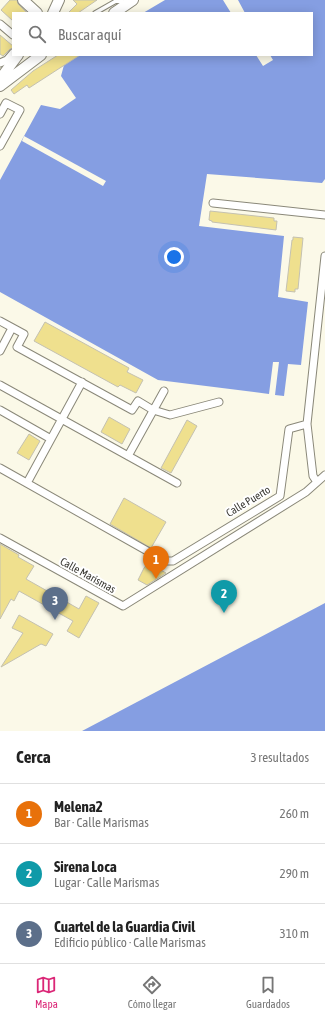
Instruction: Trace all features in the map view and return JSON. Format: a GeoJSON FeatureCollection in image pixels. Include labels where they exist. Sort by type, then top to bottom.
{"type":"FeatureCollection","features":[{"type":"Feature","properties":{"kind":"street"},"geometry":{"type":"LineString","coordinates":[[23,0],[36,12]]}},
{"type":"Feature","properties":{"kind":"street"},"geometry":{"type":"LineString","coordinates":[[53,12],[59,0]]}},
{"type":"Feature","properties":{"kind":"street"},"geometry":{"type":"LineString","coordinates":[[115,12],[131,1]]}},
{"type":"Feature","properties":{"kind":"street"},"geometry":{"type":"LineString","coordinates":[[0,24],[12,34]]}},
{"type":"Feature","properties":{"kind":"street"},"geometry":{"type":"LineString","coordinates":[[2,63],[12,54]]}},
{"type":"Feature","properties":{"kind":"street"},"geometry":{"type":"LineString","coordinates":[[2,63],[16,56]]}},
{"type":"Feature","properties":{"kind":"street"},"geometry":{"type":"LineString","coordinates":[[0,86],[40,56]]}},
{"type":"Feature","properties":{"kind":"street"},"geometry":{"type":"LineString","coordinates":[[0,79],[2,63]]}},
{"type":"Feature","properties":{"kind":"street"},"geometry":{"type":"LineString","coordinates":[[0,114],[6,103],[20,110],[0,146]]}},
{"type":"Feature","properties":{"kind":"street"},"geometry":{"type":"LineString","coordinates":[[213,203],[325,215]]}},
{"type":"Feature","properties":{"kind":"street"},"geometry":{"type":"LineString","coordinates":[[318,482],[313,476],[307,424],[325,256]]}},
{"type":"Feature","properties":{"kind":"street"},"geometry":{"type":"LineString","coordinates":[[0,321],[24,334],[17,347],[132,410],[138,401],[153,410],[170,415],[219,402]]}},
{"type":"Feature","properties":{"kind":"street"},"geometry":{"type":"LineString","coordinates":[[0,351],[12,328]]}},
{"type":"Feature","properties":{"kind":"street"},"geometry":{"type":"LineString","coordinates":[[27,483],[82,382]]}},
{"type":"Feature","properties":{"kind":"street"},"geometry":{"type":"LineString","coordinates":[[0,385],[177,483]]}},
{"type":"Feature","properties":{"kind":"street"},"geometry":{"type":"LineString","coordinates":[[128,456],[164,392]]}},
{"type":"Feature","properties":{"kind":"street"},"geometry":{"type":"LineString","coordinates":[[0,410],[51,439]]}},
{"type":"Feature","properties":{"kind":"street","name":"Calle Puerto"},"geometry":{"type":"LineString","coordinates":[[0,468],[165,561],[173,561],[280,496],[288,429],[307,424]]}},
{"type":"Feature","properties":{"kind":"street","name":"Calle Marismas"},"geometry":{"type":"LineString","coordinates":[[0,538],[123,606],[306,492],[325,475]]}},
{"type":"Feature","properties":{"kind":"lane"},"geometry":{"type":"LineString","coordinates":[[97,12],[116,1],[131,1]]}},
{"type":"Feature","properties":{"kind":"water"},"geometry":{"type":"Polygon","coordinates":[[[165,0],[223,0],[230,12],[145,12],[165,0]]]}},
{"type":"Feature","properties":{"kind":"water"},"geometry":{"type":"Polygon","coordinates":[[[238,0],[325,0],[325,179],[322,183],[207,174],[199,226],[284,236],[278,297],[308,302],[301,365],[288,364],[284,396],[275,395],[279,362],[273,362],[269,394],[158,380],[0,292],[0,180],[41,105],[60,109],[76,98],[61,76],[64,65],[78,56],[257,56],[263,66],[273,60],[271,56],[313,56],[313,12],[244,12],[238,0]]]}},
{"type":"Feature","properties":{"kind":"water"},"geometry":{"type":"Polygon","coordinates":[[[325,603],[325,731],[82,731],[325,603]]]}},
{"type":"Feature","properties":{"kind":"pier"},"geometry":{"type":"Polygon","coordinates":[[[24,136],[106,181],[103,186],[22,141],[24,136]]]}},
{"type":"Feature","properties":{"kind":"building"},"geometry":{"type":"Polygon","coordinates":[[[10,0],[17,0],[18,4],[26,12],[12,12],[12,20],[1,10],[10,0]]]}},
{"type":"Feature","properties":{"kind":"building"},"geometry":{"type":"Polygon","coordinates":[[[73,0],[97,0],[79,12],[69,12],[77,4],[73,0]]]}},
{"type":"Feature","properties":{"kind":"building"},"geometry":{"type":"Polygon","coordinates":[[[0,35],[12,45],[12,48],[3,56],[0,54],[0,35]]]}},
{"type":"Feature","properties":{"kind":"building"},"geometry":{"type":"Polygon","coordinates":[[[56,56],[78,56],[29,88],[27,85],[14,94],[11,90],[33,71],[56,56]]]}},
{"type":"Feature","properties":{"kind":"building"},"geometry":{"type":"Polygon","coordinates":[[[210,211],[274,218],[274,221],[277,221],[276,230],[212,222],[209,220],[210,211]]]}},
{"type":"Feature","properties":{"kind":"building"},"geometry":{"type":"Polygon","coordinates":[[[293,237],[303,238],[298,289],[295,289],[295,292],[286,291],[293,237]]]}},
{"type":"Feature","properties":{"kind":"building"},"geometry":{"type":"Polygon","coordinates":[[[45,322],[129,368],[127,372],[143,380],[136,393],[120,385],[118,387],[34,341],[45,322]]]}},
{"type":"Feature","properties":{"kind":"building"},"geometry":{"type":"Polygon","coordinates":[[[109,417],[130,429],[122,444],[101,432],[109,417]]]}},
{"type":"Feature","properties":{"kind":"building"},"geometry":{"type":"Polygon","coordinates":[[[187,420],[197,426],[171,473],[161,468],[187,420]]]}},
{"type":"Feature","properties":{"kind":"building"},"geometry":{"type":"Polygon","coordinates":[[[29,434],[40,441],[29,460],[17,453],[29,434]]]}},
{"type":"Feature","properties":{"kind":"building"},"geometry":{"type":"Polygon","coordinates":[[[124,498],[166,522],[151,548],[110,524],[124,498]]]}},
{"type":"Feature","properties":{"kind":"building"},"geometry":{"type":"Polygon","coordinates":[[[0,544],[34,566],[26,579],[79,609],[86,596],[99,603],[79,638],[67,631],[73,621],[19,591],[14,601],[11,599],[0,619],[0,544]]]}},
{"type":"Feature","properties":{"kind":"building"},"geometry":{"type":"Polygon","coordinates":[[[148,563],[166,573],[147,585],[138,580],[148,563]]]}},
{"type":"Feature","properties":{"kind":"building"},"geometry":{"type":"Polygon","coordinates":[[[19,615],[53,634],[46,646],[41,644],[1,667],[23,633],[12,628],[19,615]]]}},
{"type":"Feature","properties":{"kind":"place","name":"Melena2"},"geometry":{"type":"Point","coordinates":[156,579]}},
{"type":"Feature","properties":{"kind":"place","name":"Sirena Loca"},"geometry":{"type":"Point","coordinates":[224,613]}},
{"type":"Feature","properties":{"kind":"place","name":"Cuartel de la Guardia Civil"},"geometry":{"type":"Point","coordinates":[55,620]}}]}
